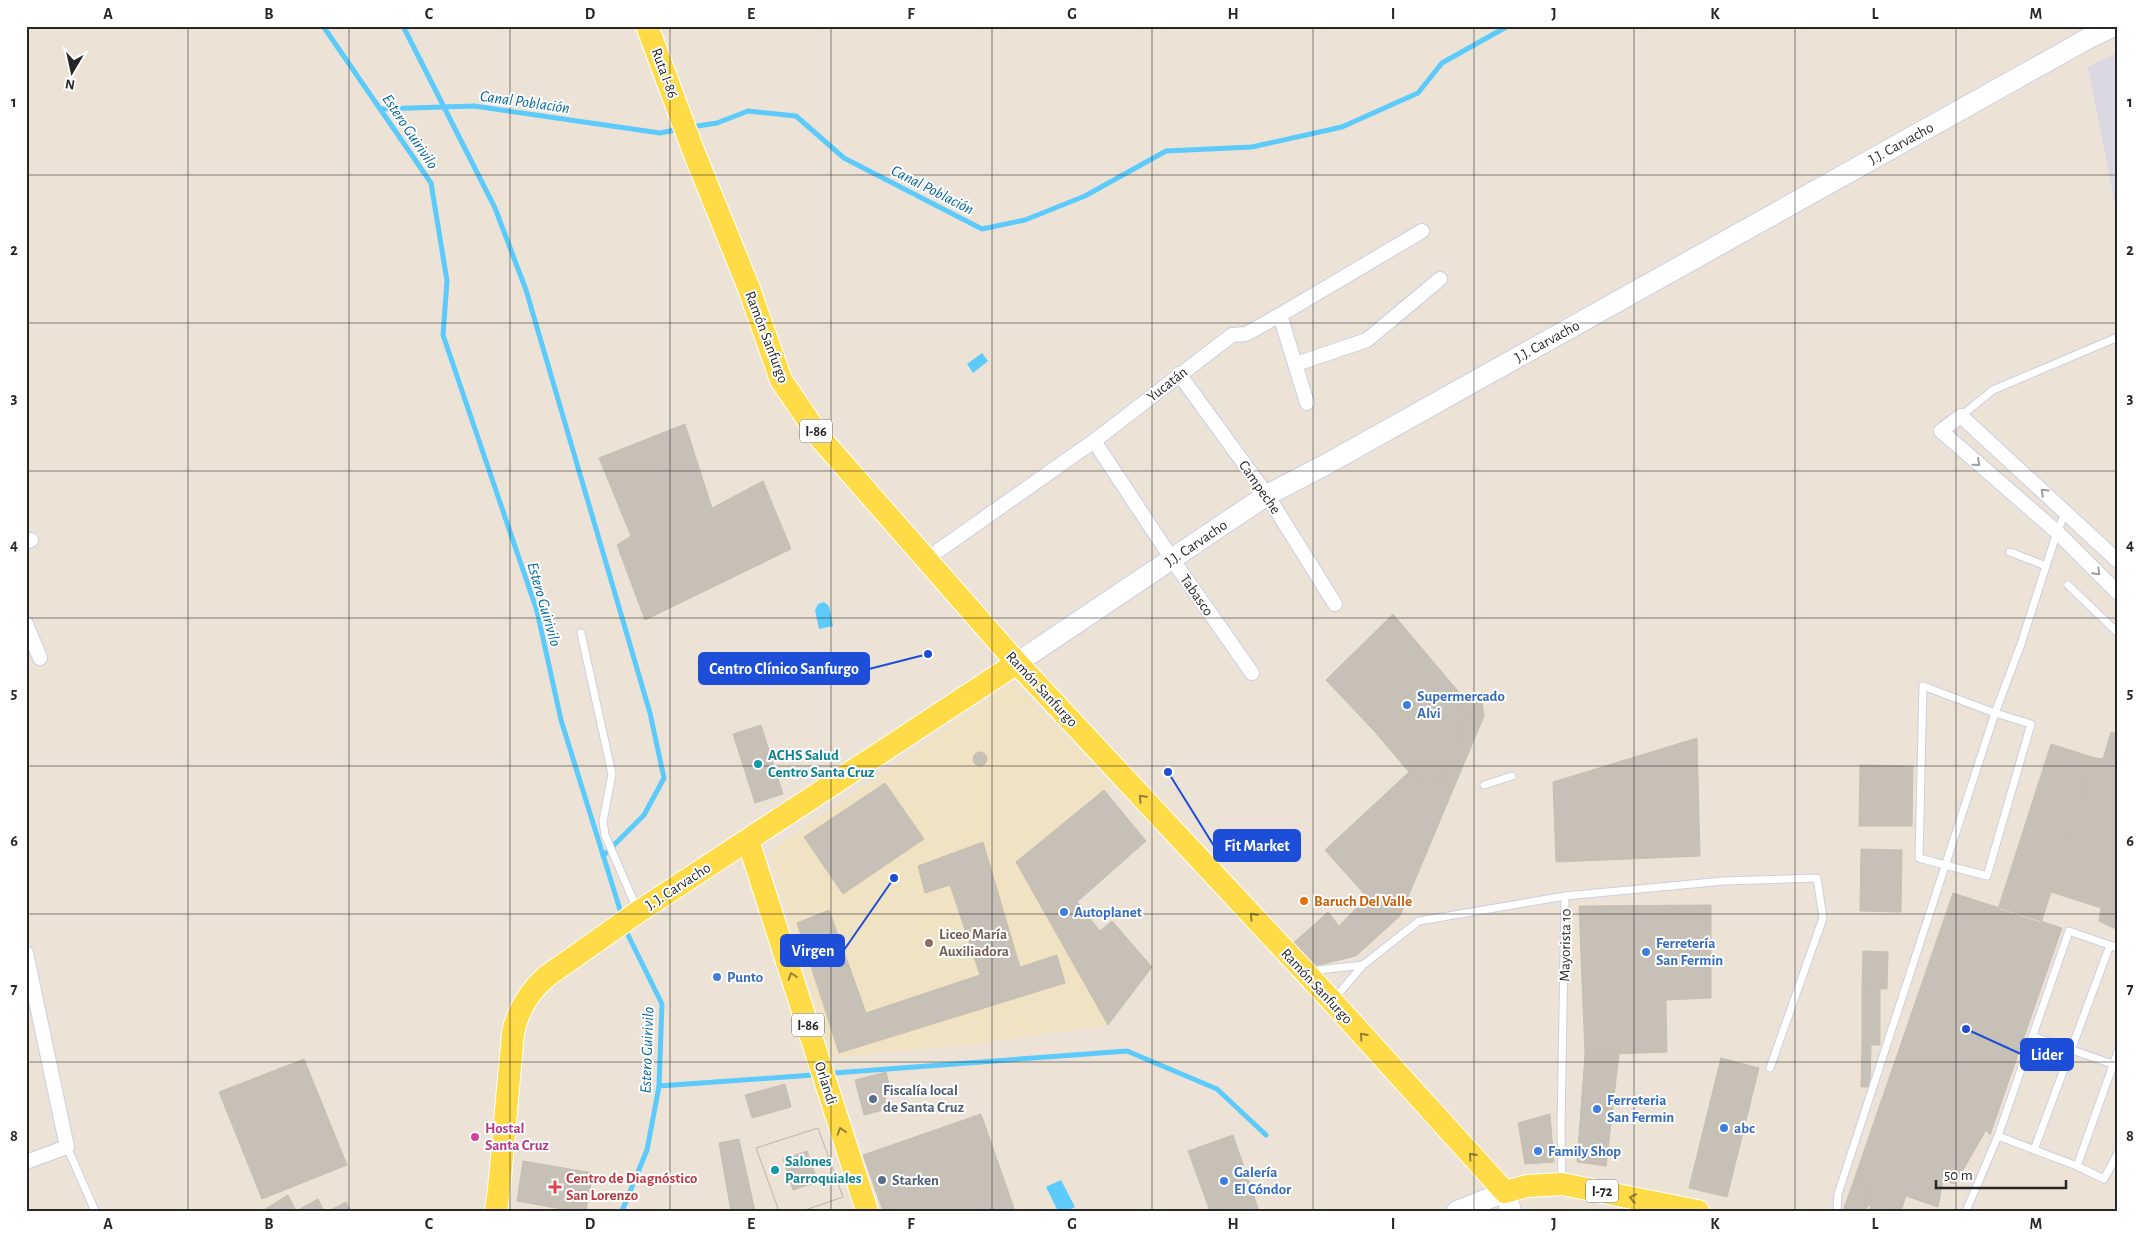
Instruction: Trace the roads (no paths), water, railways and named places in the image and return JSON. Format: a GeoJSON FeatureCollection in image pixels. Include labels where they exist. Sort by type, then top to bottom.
{"type":"FeatureCollection","features":[{"type":"Feature","properties":{"kind":"main road","name":"Ruta I-86"},"geometry":{"type":"LineString","coordinates":[[647,26],[682,120]]}},
{"type":"Feature","properties":{"kind":"main road","name":"J.J. Carvacho"},"geometry":{"type":"LineString","coordinates":[[2089,38],[2106,26]]}},
{"type":"Feature","properties":{"kind":"main road","name":"J.J. Carvacho"},"geometry":{"type":"LineString","coordinates":[[1017,663],[1267,495],[1325,465],[2089,38],[2114,26]]}},
{"type":"Feature","properties":{"kind":"main road","name":"Ramón Sanfurgo"},"geometry":{"type":"LineString","coordinates":[[682,120],[692,150],[748,286],[781,380],[821,439],[1017,663],[1332,1001],[1508,1201]]}},
{"type":"Feature","properties":{"kind":"main road","name":"J. J. Carvacho"},"geometry":{"type":"LineString","coordinates":[[496,1211],[516,1022],[527,998],[536,986],[583,950],[635,915],[1017,663]]}},
{"type":"Feature","properties":{"kind":"main road","name":"Orlandi"},"geometry":{"type":"LineString","coordinates":[[748,840],[867,1211]]}},
{"type":"Feature","properties":{"kind":"main road","name":"I-72"},"geometry":{"type":"LineString","coordinates":[[1458,1211],[1508,1201],[1526,1186],[1562,1184],[1698,1211]]}},
{"type":"Feature","properties":{"kind":"street","name":"Yucatán"},"geometry":{"type":"LineString","coordinates":[[925,560],[1094,441],[1232,335],[1246,334],[1422,231]]}},
{"type":"Feature","properties":{"kind":"street"},"geometry":{"type":"LineString","coordinates":[[1296,364],[1367,340],[1440,279]]}},
{"type":"Feature","properties":{"kind":"street"},"geometry":{"type":"LineString","coordinates":[[1280,315],[1307,403]]}},
{"type":"Feature","properties":{"kind":"street","name":"Campeche"},"geometry":{"type":"LineString","coordinates":[[1179,374],[1267,495],[1335,604]]}},
{"type":"Feature","properties":{"kind":"street"},"geometry":{"type":"LineString","coordinates":[[2118,561],[1961,416],[1941,431],[2057,532],[2118,593]]}},
{"type":"Feature","properties":{"kind":"street","name":"Tabasco"},"geometry":{"type":"LineString","coordinates":[[1094,441],[1172,559],[1252,673]]}},
{"type":"Feature","properties":{"kind":"street"},"geometry":{"type":"LineString","coordinates":[[26,624],[40,658]]}},
{"type":"Feature","properties":{"kind":"street"},"geometry":{"type":"LineString","coordinates":[[26,953],[67,1147],[26,1162]]}},
{"type":"Feature","properties":{"kind":"lane"},"geometry":{"type":"LineString","coordinates":[[1961,416],[1993,390],[2118,337]]}},
{"type":"Feature","properties":{"kind":"lane"},"geometry":{"type":"LineString","coordinates":[[1837,1211],[1838,1194],[1945,865],[1995,713],[2021,644],[2057,532],[2066,513]]}},
{"type":"Feature","properties":{"kind":"lane"},"geometry":{"type":"LineString","coordinates":[[2010,552],[2046,566]]}},
{"type":"Feature","properties":{"kind":"lane"},"geometry":{"type":"LineString","coordinates":[[2068,585],[2118,633]]}},
{"type":"Feature","properties":{"kind":"lane"},"geometry":{"type":"LineString","coordinates":[[581,633],[612,774],[603,821],[605,835],[635,915]]}},
{"type":"Feature","properties":{"kind":"lane"},"geometry":{"type":"LineString","coordinates":[[1923,686],[1995,713],[2031,724],[1987,876],[1919,858],[1923,686]]}},
{"type":"Feature","properties":{"kind":"lane"},"geometry":{"type":"LineString","coordinates":[[1484,786],[1512,776]]}},
{"type":"Feature","properties":{"kind":"lane"},"geometry":{"type":"LineString","coordinates":[[1566,896],[1724,880],[1817,878],[1823,918],[1770,1068]]}},
{"type":"Feature","properties":{"kind":"lane","name":"Mayorista 10"},"geometry":{"type":"LineString","coordinates":[[1332,1001],[1363,965],[1419,921],[1566,896],[1561,1128],[1562,1184]]}},
{"type":"Feature","properties":{"kind":"lane"},"geometry":{"type":"LineString","coordinates":[[1966,1211],[1998,1136],[2069,931],[2118,948]]}},
{"type":"Feature","properties":{"kind":"lane"},"geometry":{"type":"LineString","coordinates":[[2034,1150],[2110,945]]}},
{"type":"Feature","properties":{"kind":"lane"},"geometry":{"type":"LineString","coordinates":[[1304,972],[1363,965]]}},
{"type":"Feature","properties":{"kind":"lane"},"geometry":{"type":"LineString","coordinates":[[2032,1036],[2115,1065]]}},
{"type":"Feature","properties":{"kind":"lane"},"geometry":{"type":"LineString","coordinates":[[2077,1166],[2115,1065],[2118,1051]]}},
{"type":"Feature","properties":{"kind":"lane"},"geometry":{"type":"LineString","coordinates":[[1998,1136],[2077,1166],[2104,1179],[2118,1154]]}},
{"type":"Feature","properties":{"kind":"lane"},"geometry":{"type":"LineString","coordinates":[[67,1147],[96,1211]]}},
{"type":"Feature","properties":{"kind":"water"},"geometry":{"type":"Polygon","coordinates":[[[982,353],[988,361],[973,373],[967,364],[982,353]]]}},
{"type":"Feature","properties":{"kind":"water"},"geometry":{"type":"Polygon","coordinates":[[[824,602],[829,606],[833,626],[819,629],[815,610],[818,604],[824,602]]]}},
{"type":"Feature","properties":{"kind":"water"},"geometry":{"type":"Polygon","coordinates":[[[1061,1180],[1075,1207],[1066,1211],[1058,1211],[1046,1187],[1061,1180]]]}},
{"type":"Feature","properties":{"kind":"waterway","name":"Estero Guirivilo"},"geometry":{"type":"LineString","coordinates":[[323,26],[431,183],[447,281],[443,335],[537,611],[561,720],[622,916]]}},
{"type":"Feature","properties":{"kind":"waterway"},"geometry":{"type":"LineString","coordinates":[[403,26],[495,208],[526,290],[650,713],[664,778],[644,815],[603,856]]}},
{"type":"Feature","properties":{"kind":"waterway","name":"Canal Población"},"geometry":{"type":"LineString","coordinates":[[691,127],[717,123],[748,111],[796,116],[844,158],[982,229],[1025,220],[1085,196],[1166,151],[1252,147],[1342,127],[1418,93],[1442,63],[1508,26]]}},
{"type":"Feature","properties":{"kind":"waterway","name":"Canal Población"},"geometry":{"type":"LineString","coordinates":[[380,109],[474,106],[660,133],[680,129]]}},
{"type":"Feature","properties":{"kind":"waterway","name":"Estero Guirivilo"},"geometry":{"type":"LineString","coordinates":[[622,1211],[647,1150],[659,1086],[662,1004],[625,929]]}},
{"type":"Feature","properties":{"kind":"waterway"},"geometry":{"type":"LineString","coordinates":[[834,1073],[1127,1051],[1217,1089],[1266,1135]]}},
{"type":"Feature","properties":{"kind":"waterway"},"geometry":{"type":"LineString","coordinates":[[659,1086],[813,1075]]}},
{"type":"Feature","properties":{"kind":"place","name":"Centro Clínico Sanfurgo"},"geometry":{"type":"Point","coordinates":[928,654]}},
{"type":"Feature","properties":{"kind":"place","name":"Supermercado Alvi"},"geometry":{"type":"Point","coordinates":[1407,705]}},
{"type":"Feature","properties":{"kind":"place","name":"ACHS Salud Centro Santa Cruz"},"geometry":{"type":"Point","coordinates":[758,764]}},
{"type":"Feature","properties":{"kind":"place","name":"Fit Market"},"geometry":{"type":"Point","coordinates":[1168,772]}},
{"type":"Feature","properties":{"kind":"place","name":"Virgen"},"geometry":{"type":"Point","coordinates":[894,878]}},
{"type":"Feature","properties":{"kind":"place","name":"Baruch Del Valle"},"geometry":{"type":"Point","coordinates":[1304,901]}},
{"type":"Feature","properties":{"kind":"place","name":"Autoplanet"},"geometry":{"type":"Point","coordinates":[1064,912]}},
{"type":"Feature","properties":{"kind":"place","name":"Liceo María Auxiliadora"},"geometry":{"type":"Point","coordinates":[929,943]}},
{"type":"Feature","properties":{"kind":"place","name":"Ferretería San Fermin"},"geometry":{"type":"Point","coordinates":[1646,952]}},
{"type":"Feature","properties":{"kind":"place","name":"Punto"},"geometry":{"type":"Point","coordinates":[717,977]}},
{"type":"Feature","properties":{"kind":"place","name":"Lider"},"geometry":{"type":"Point","coordinates":[1966,1029]}},
{"type":"Feature","properties":{"kind":"place","name":"Fiscalía local de Santa Cruz"},"geometry":{"type":"Point","coordinates":[873,1099]}},
{"type":"Feature","properties":{"kind":"place","name":"Ferreteria San Fermin"},"geometry":{"type":"Point","coordinates":[1597,1109]}},
{"type":"Feature","properties":{"kind":"place","name":"abc"},"geometry":{"type":"Point","coordinates":[1724,1128]}},
{"type":"Feature","properties":{"kind":"place","name":"Hostal Santa Cruz"},"geometry":{"type":"Point","coordinates":[475,1137]}},
{"type":"Feature","properties":{"kind":"place","name":"Family Shop"},"geometry":{"type":"Point","coordinates":[1538,1151]}},
{"type":"Feature","properties":{"kind":"place","name":"Salones Parroquiales"},"geometry":{"type":"Point","coordinates":[775,1170]}},
{"type":"Feature","properties":{"kind":"place","name":"Starken"},"geometry":{"type":"Point","coordinates":[882,1180]}},
{"type":"Feature","properties":{"kind":"place","name":"Galería El Cóndor"},"geometry":{"type":"Point","coordinates":[1224,1181]}},
{"type":"Feature","properties":{"kind":"place","name":"Centro de Diagnóstico San Lorenzo"},"geometry":{"type":"Point","coordinates":[555,1187]}}]}
